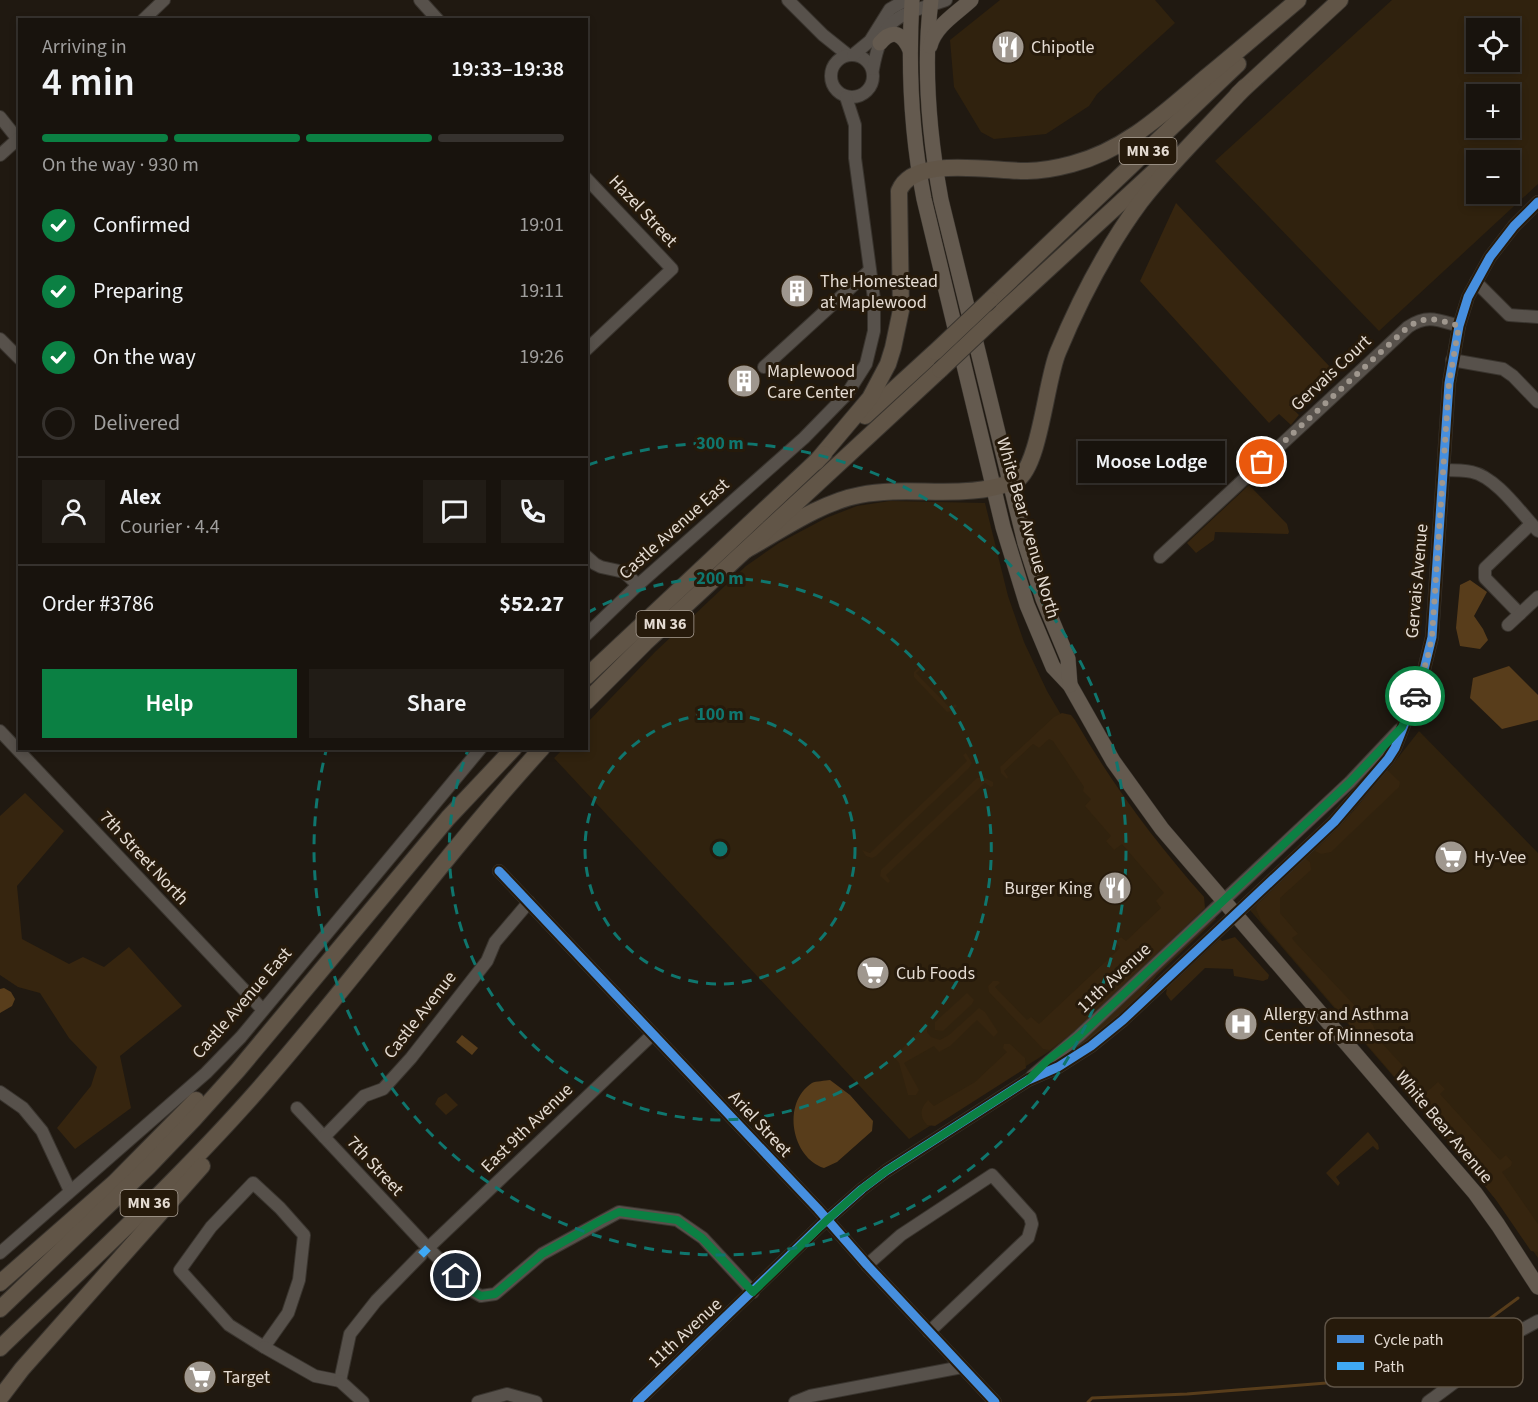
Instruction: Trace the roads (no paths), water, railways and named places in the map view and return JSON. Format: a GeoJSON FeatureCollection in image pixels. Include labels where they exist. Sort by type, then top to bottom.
{"type":"FeatureCollection","features":[{"type":"Feature","properties":{"kind":"highway"},"geometry":{"type":"LineString","coordinates":[[816,462],[870,398],[888,364],[901,310],[899,191],[902,184],[919,174],[947,167],[1029,171],[1071,165],[1108,152],[1160,117],[1301,0]]}},
{"type":"Feature","properties":{"kind":"highway","name":"MN 36"},"geometry":{"type":"LineString","coordinates":[[588,675],[1103,195],[1301,0]]}},
{"type":"Feature","properties":{"kind":"highway","name":"MN 36"},"geometry":{"type":"LineString","coordinates":[[588,700],[645,643],[1340,0]]}},
{"type":"Feature","properties":{"kind":"highway"},"geometry":{"type":"LineString","coordinates":[[746,550],[822,508],[857,495],[895,491],[974,492],[1018,479],[1027,469],[1034,448],[1054,361],[1084,294],[1102,262],[1142,200],[1245,87]]}},
{"type":"Feature","properties":{"kind":"highway","name":"MN 36"},"geometry":{"type":"LineString","coordinates":[[0,1309],[148,1167],[201,1111],[448,818],[512,750]]}},
{"type":"Feature","properties":{"kind":"highway","name":"MN 36"},"geometry":{"type":"LineString","coordinates":[[0,1348],[187,1167],[291,1052],[466,837],[540,750]]}},
{"type":"Feature","properties":{"kind":"highway"},"geometry":{"type":"LineString","coordinates":[[0,1283],[114,1183],[206,1090],[271,1029]]}},
{"type":"Feature","properties":{"kind":"highway"},"geometry":{"type":"LineString","coordinates":[[0,1398],[22,1369],[230,1135],[291,1052]]}},
{"type":"Feature","properties":{"kind":"main road"},"geometry":{"type":"LineString","coordinates":[[928,52],[932,38],[937,31],[971,0]]}},
{"type":"Feature","properties":{"kind":"main road","name":"White Bear Avenue North"},"geometry":{"type":"LineString","coordinates":[[931,3],[928,52],[930,121],[936,169],[952,248],[1010,483],[1036,578],[1068,658],[1070,685]]}},
{"type":"Feature","properties":{"kind":"main road","name":"White Bear Avenue North"},"geometry":{"type":"LineString","coordinates":[[910,4],[912,116],[919,174],[943,282],[1014,565],[1053,667],[1070,685]]}},
{"type":"Feature","properties":{"kind":"main road"},"geometry":{"type":"LineString","coordinates":[[880,43],[886,36],[896,34],[906,41],[910,50]]}},
{"type":"Feature","properties":{"kind":"main road","name":"White Bear Avenue"},"geometry":{"type":"LineString","coordinates":[[1070,685],[1128,784],[1162,829],[1475,1193],[1538,1287]]}},
{"type":"Feature","properties":{"kind":"street"},"geometry":{"type":"LineString","coordinates":[[145,18],[164,0]]}},
{"type":"Feature","properties":{"kind":"street"},"geometry":{"type":"LineString","coordinates":[[420,0],[436,18]]}},
{"type":"Feature","properties":{"kind":"street"},"geometry":{"type":"LineString","coordinates":[[788,0],[823,35],[850,55],[865,59],[873,69]]}},
{"type":"Feature","properties":{"kind":"street"},"geometry":{"type":"LineString","coordinates":[[861,96],[846,97],[835,90],[831,70],[834,64],[870,41],[890,9],[946,0]]}},
{"type":"Feature","properties":{"kind":"street"},"geometry":{"type":"LineString","coordinates":[[855,125],[861,96],[871,87],[880,43],[893,20],[910,4]]}},
{"type":"Feature","properties":{"kind":"street"},"geometry":{"type":"LineString","coordinates":[[823,35],[834,64]]}},
{"type":"Feature","properties":{"kind":"street"},"geometry":{"type":"LineString","coordinates":[[846,97],[855,125]]}},
{"type":"Feature","properties":{"kind":"street"},"geometry":{"type":"LineString","coordinates":[[0,117],[18,138]]}},
{"type":"Feature","properties":{"kind":"street","name":"Castle Avenue East"},"geometry":{"type":"LineString","coordinates":[[588,633],[638,585],[804,438],[847,394],[866,364],[874,331],[873,299],[855,158],[855,125]]}},
{"type":"Feature","properties":{"kind":"street"},"geometry":{"type":"LineString","coordinates":[[0,155],[18,140]]}},
{"type":"Feature","properties":{"kind":"street","name":"Hazel Street"},"geometry":{"type":"LineString","coordinates":[[588,179],[672,269],[588,348]]}},
{"type":"Feature","properties":{"kind":"street","name":"Gervais Avenue"},"geometry":{"type":"LineString","coordinates":[[1236,914],[1334,822],[1363,790],[1395,748],[1421,682],[1432,637],[1452,360],[1459,326],[1468,297],[1498,245],[1536,208]]}},
{"type":"Feature","properties":{"kind":"street"},"geometry":{"type":"LineString","coordinates":[[764,367],[869,271]]}},
{"type":"Feature","properties":{"kind":"street"},"geometry":{"type":"LineString","coordinates":[[1476,282],[1509,315],[1538,316]]}},
{"type":"Feature","properties":{"kind":"street","name":"Gervais Court"},"geometry":{"type":"LineString","coordinates":[[1160,557],[1408,327],[1416,321],[1427,318],[1459,326]]}},
{"type":"Feature","properties":{"kind":"street"},"geometry":{"type":"LineString","coordinates":[[0,339],[18,357]]}},
{"type":"Feature","properties":{"kind":"street"},"geometry":{"type":"LineString","coordinates":[[1452,360],[1503,369],[1514,376],[1538,402]]}},
{"type":"Feature","properties":{"kind":"street"},"geometry":{"type":"LineString","coordinates":[[1443,470],[1472,472],[1484,477],[1497,487],[1534,527],[1485,568],[1484,573],[1485,578],[1520,614]]}},
{"type":"Feature","properties":{"kind":"street"},"geometry":{"type":"LineString","coordinates":[[588,558],[601,567],[624,572],[638,585]]}},
{"type":"Feature","properties":{"kind":"street"},"geometry":{"type":"LineString","coordinates":[[1508,625],[1538,597]]}},
{"type":"Feature","properties":{"kind":"street","name":"Gervais Avenue"},"geometry":{"type":"LineString","coordinates":[[1223,900],[1350,782],[1402,727]]}},
{"type":"Feature","properties":{"kind":"street","name":"7th Street North"},"geometry":{"type":"LineString","coordinates":[[0,731],[263,1010]]}},
{"type":"Feature","properties":{"kind":"street","name":"Castle Avenue East"},"geometry":{"type":"LineString","coordinates":[[0,1252],[206,1073],[263,1010],[480,750]]}},
{"type":"Feature","properties":{"kind":"street","name":"Ariel Street"},"geometry":{"type":"LineString","coordinates":[[499,871],[995,1402]]}},
{"type":"Feature","properties":{"kind":"street","name":"11th Avenue"},"geometry":{"type":"LineString","coordinates":[[1028,1080],[1048,1060],[1079,1036],[1223,900]]}},
{"type":"Feature","properties":{"kind":"street","name":"Castle Avenue"},"geometry":{"type":"LineString","coordinates":[[324,1137],[364,1096],[382,1089],[411,1058],[487,961],[495,942],[529,902]]}},
{"type":"Feature","properties":{"kind":"street","name":"11th Avenue"},"geometry":{"type":"LineString","coordinates":[[637,1402],[827,1220],[886,1171],[1028,1080],[1058,1068],[1091,1046],[1236,914]]}},
{"type":"Feature","properties":{"kind":"street","name":"East 9th Avenue"},"geometry":{"type":"LineString","coordinates":[[340,1381],[350,1334],[376,1301],[424,1252],[652,1035]]}},
{"type":"Feature","properties":{"kind":"street"},"geometry":{"type":"LineString","coordinates":[[0,1092],[23,1108],[42,1131],[69,1191]]}},
{"type":"Feature","properties":{"kind":"street","name":"7th Street"},"geometry":{"type":"LineString","coordinates":[[297,1108],[424,1252],[470,1290],[481,1296],[495,1294],[542,1254],[619,1212],[677,1220],[702,1238],[753,1292]]}},
{"type":"Feature","properties":{"kind":"street"},"geometry":{"type":"LineString","coordinates":[[867,1265],[901,1235],[992,1175],[1026,1211],[1032,1224],[1029,1238],[929,1332]]}},
{"type":"Feature","properties":{"kind":"street"},"geometry":{"type":"LineString","coordinates":[[264,1347],[288,1313],[299,1280],[304,1235],[253,1183],[212,1227],[180,1270],[229,1325],[264,1347],[315,1376],[340,1381],[363,1402]]}},
{"type":"Feature","properties":{"kind":"street"},"geometry":{"type":"LineString","coordinates":[[1523,1330],[1538,1321]]}},
{"type":"Feature","properties":{"kind":"street"},"geometry":{"type":"LineString","coordinates":[[795,1402],[810,1396],[962,1367]]}},
{"type":"Feature","properties":{"kind":"street"},"geometry":{"type":"LineString","coordinates":[[1428,1402],[1448,1387]]}},
{"type":"Feature","properties":{"kind":"street"},"geometry":{"type":"LineString","coordinates":[[478,1402],[507,1394],[536,1402]]}},
{"type":"Feature","properties":{"kind":"waterway"},"geometry":{"type":"LineString","coordinates":[[1491,1318],[1518,1298]]}},
{"type":"Feature","properties":{"kind":"waterway"},"geometry":{"type":"LineString","coordinates":[[1088,1402],[1092,1398],[1187,1394],[1325,1383]]}},
{"type":"Feature","properties":{"kind":"place","name":"Chipotle"},"geometry":{"type":"Point","coordinates":[1008,47]}},
{"type":"Feature","properties":{"kind":"place","name":"The Homestead at Maplewood"},"geometry":{"type":"Point","coordinates":[797,291]}},
{"type":"Feature","properties":{"kind":"place","name":"Maplewood Care Center"},"geometry":{"type":"Point","coordinates":[744,381]}},
{"type":"Feature","properties":{"kind":"place","name":"Moose Lodge"},"geometry":{"type":"Point","coordinates":[1262,462]}},
{"type":"Feature","properties":{"kind":"place","name":"Hy-Vee"},"geometry":{"type":"Point","coordinates":[1451,857]}},
{"type":"Feature","properties":{"kind":"place","name":"Burger King"},"geometry":{"type":"Point","coordinates":[1115,888]}},
{"type":"Feature","properties":{"kind":"place","name":"Cub Foods"},"geometry":{"type":"Point","coordinates":[873,973]}},
{"type":"Feature","properties":{"kind":"place","name":"Allergy and Asthma Center of Minnesota"},"geometry":{"type":"Point","coordinates":[1241,1024]}},
{"type":"Feature","properties":{"kind":"place","name":"Target"},"geometry":{"type":"Point","coordinates":[200,1377]}}]}
